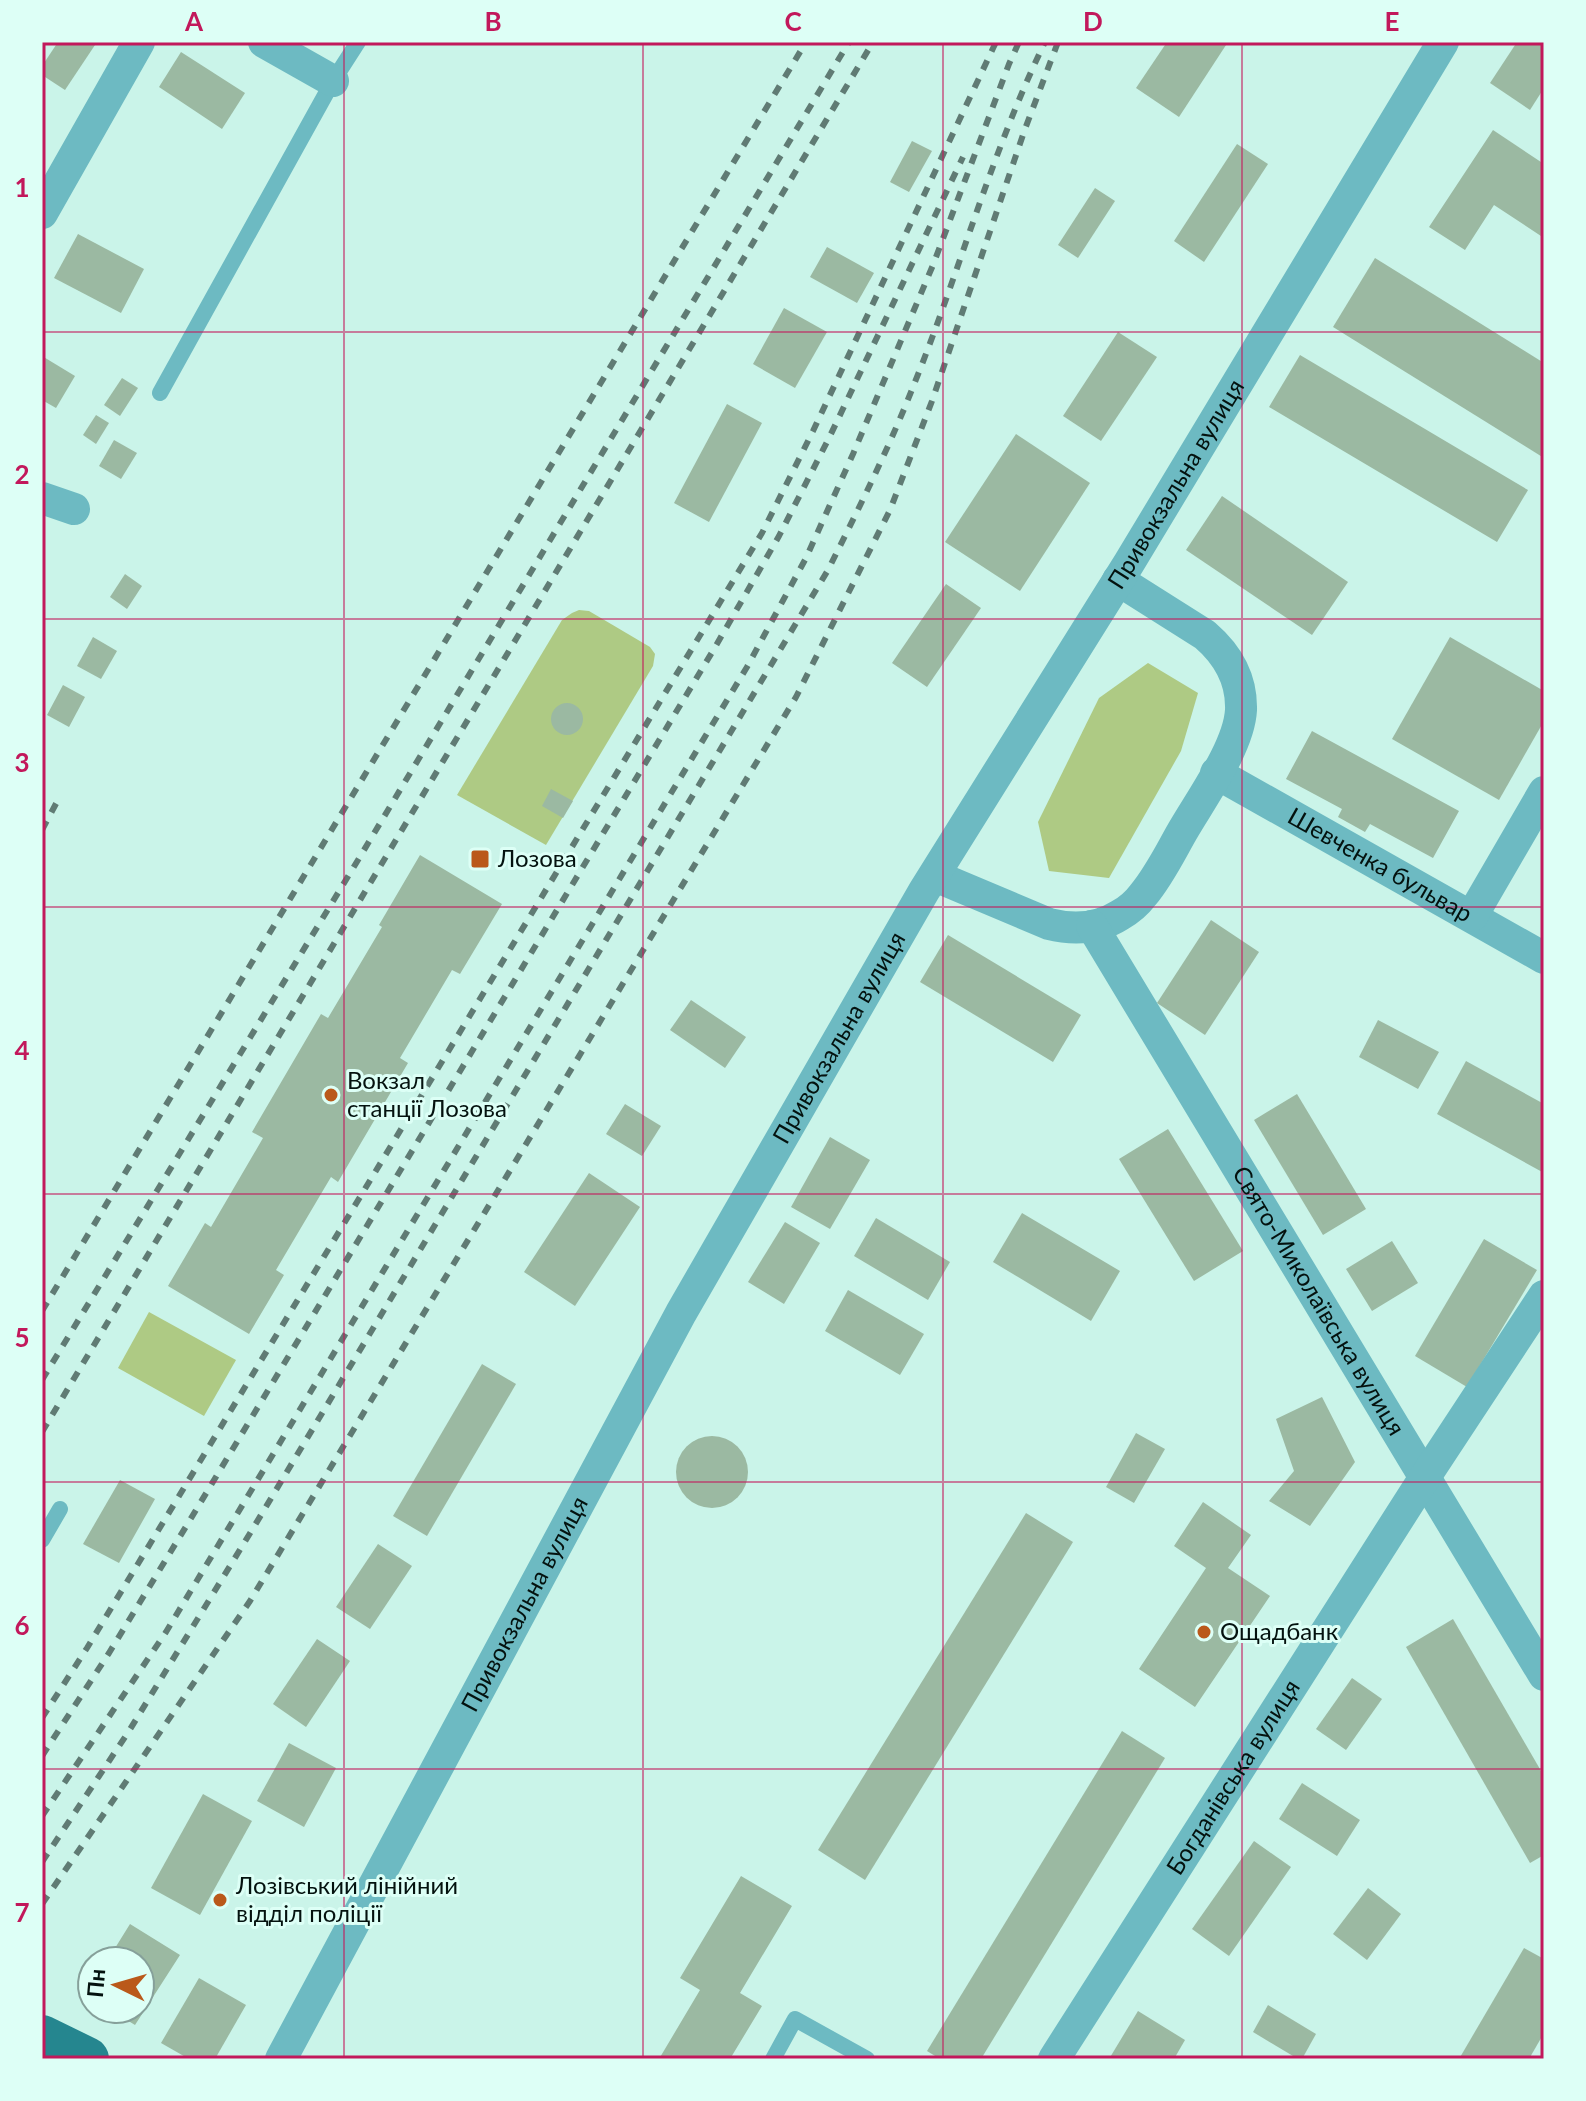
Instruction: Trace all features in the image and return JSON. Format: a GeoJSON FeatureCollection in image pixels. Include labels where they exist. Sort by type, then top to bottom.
{"type":"FeatureCollection","features":[{"type":"Feature","properties":{"kind":"main road"},"geometry":{"type":"LineString","coordinates":[[42,2037],[87,2059]]}},
{"type":"Feature","properties":{"kind":"street"},"geometry":{"type":"LineString","coordinates":[[42,213],[139,42]]}},
{"type":"Feature","properties":{"kind":"street"},"geometry":{"type":"LineString","coordinates":[[264,42],[333,81]]}},
{"type":"Feature","properties":{"kind":"street","name":"Привокзальна вулиця"},"geometry":{"type":"LineString","coordinates":[[281,2059],[681,1313],[924,891],[1118,580],[1443,42]]}},
{"type":"Feature","properties":{"kind":"street"},"geometry":{"type":"LineString","coordinates":[[42,498],[74,509]]}},
{"type":"Feature","properties":{"kind":"street"},"geometry":{"type":"LineString","coordinates":[[935,876],[1049,924],[1078,928],[1119,916],[1150,886],[1234,739],[1241,711],[1237,682],[1225,656],[1205,635],[1118,580]]}},
{"type":"Feature","properties":{"kind":"street","name":"Шевченка бульвар"},"geometry":{"type":"LineString","coordinates":[[1216,773],[1544,958]]}},
{"type":"Feature","properties":{"kind":"street"},"geometry":{"type":"LineString","coordinates":[[1472,916],[1544,792]]}},
{"type":"Feature","properties":{"kind":"street","name":"Свято-Миколаївська вулиця"},"geometry":{"type":"LineString","coordinates":[[1092,926],[1544,1675]]}},
{"type":"Feature","properties":{"kind":"street","name":"Богданівська вулиця"},"geometry":{"type":"LineString","coordinates":[[1054,2059],[1544,1296]]}},
{"type":"Feature","properties":{"kind":"lane"},"geometry":{"type":"LineString","coordinates":[[160,393],[333,81],[358,42]]}},
{"type":"Feature","properties":{"kind":"lane"},"geometry":{"type":"LineString","coordinates":[[42,1540],[60,1509]]}},
{"type":"Feature","properties":{"kind":"lane"},"geometry":{"type":"LineString","coordinates":[[773,2059],[795,2019],[867,2059]]}},
{"type":"Feature","properties":{"kind":"green space"},"geometry":{"type":"Polygon","coordinates":[[[579,610],[589,611],[650,647],[655,654],[653,666],[546,845],[457,795],[562,620],[579,610]]]}},
{"type":"Feature","properties":{"kind":"green space"},"geometry":{"type":"Polygon","coordinates":[[[1148,663],[1198,693],[1181,751],[1109,878],[1049,871],[1038,822],[1099,698],[1148,663]]]}},
{"type":"Feature","properties":{"kind":"green space"},"geometry":{"type":"Polygon","coordinates":[[[149,1312],[236,1360],[204,1416],[118,1368],[149,1312]]]}},
{"type":"Feature","properties":{"kind":"building"},"geometry":{"type":"Polygon","coordinates":[[[58,42],[97,42],[65,90],[42,75],[42,66],[58,42]]]}},
{"type":"Feature","properties":{"kind":"building"},"geometry":{"type":"Polygon","coordinates":[[[1167,42],[1228,42],[1179,117],[1136,88],[1167,42]]]}},
{"type":"Feature","properties":{"kind":"building"},"geometry":{"type":"Polygon","coordinates":[[[1517,42],[1544,42],[1544,88],[1530,110],[1490,83],[1517,42]]]}},
{"type":"Feature","properties":{"kind":"building"},"geometry":{"type":"Polygon","coordinates":[[[181,52],[245,93],[222,129],[159,87],[181,52]]]}},
{"type":"Feature","properties":{"kind":"building"},"geometry":{"type":"Polygon","coordinates":[[[1493,130],[1544,164],[1544,238],[1494,205],[1465,250],[1429,227],[1493,130]]]}},
{"type":"Feature","properties":{"kind":"building"},"geometry":{"type":"Polygon","coordinates":[[[912,141],[932,151],[909,192],[890,182],[912,141]]]}},
{"type":"Feature","properties":{"kind":"building"},"geometry":{"type":"Polygon","coordinates":[[[1237,144],[1268,164],[1204,262],[1174,241],[1237,144]]]}},
{"type":"Feature","properties":{"kind":"building"},"geometry":{"type":"Polygon","coordinates":[[[1095,188],[1115,201],[1078,258],[1058,245],[1095,188]]]}},
{"type":"Feature","properties":{"kind":"building"},"geometry":{"type":"Polygon","coordinates":[[[78,234],[144,269],[121,313],[54,278],[78,234]]]}},
{"type":"Feature","properties":{"kind":"building"},"geometry":{"type":"Polygon","coordinates":[[[827,247],[874,273],[857,303],[810,277],[827,247]]]}},
{"type":"Feature","properties":{"kind":"building"},"geometry":{"type":"Polygon","coordinates":[[[1375,258],[1544,363],[1544,458],[1333,327],[1375,258]]]}},
{"type":"Feature","properties":{"kind":"building"},"geometry":{"type":"Polygon","coordinates":[[[784,308],[827,332],[795,388],[753,364],[784,308]]]}},
{"type":"Feature","properties":{"kind":"building"},"geometry":{"type":"Polygon","coordinates":[[[1118,332],[1157,357],[1101,441],[1063,416],[1118,332]]]}},
{"type":"Feature","properties":{"kind":"building"},"geometry":{"type":"Polygon","coordinates":[[[1300,355],[1528,490],[1497,542],[1269,407],[1300,355]]]}},
{"type":"Feature","properties":{"kind":"building"},"geometry":{"type":"Polygon","coordinates":[[[42,356],[75,376],[56,408],[42,400],[42,356]]]}},
{"type":"Feature","properties":{"kind":"building"},"geometry":{"type":"Polygon","coordinates":[[[122,378],[138,388],[120,416],[104,405],[122,378]]]}},
{"type":"Feature","properties":{"kind":"building"},"geometry":{"type":"Polygon","coordinates":[[[727,404],[762,423],[709,522],[674,503],[727,404]]]}},
{"type":"Feature","properties":{"kind":"building"},"geometry":{"type":"Polygon","coordinates":[[[96,415],[109,423],[96,444],[83,435],[96,415]]]}},
{"type":"Feature","properties":{"kind":"building"},"geometry":{"type":"Polygon","coordinates":[[[1016,434],[1090,483],[1020,591],[945,542],[1016,434]]]}},
{"type":"Feature","properties":{"kind":"building"},"geometry":{"type":"Polygon","coordinates":[[[114,440],[137,453],[121,479],[99,466],[114,440]]]}},
{"type":"Feature","properties":{"kind":"building"},"geometry":{"type":"Polygon","coordinates":[[[1222,496],[1348,582],[1312,635],[1186,550],[1222,496]]]}},
{"type":"Feature","properties":{"kind":"building"},"geometry":{"type":"Polygon","coordinates":[[[125,574],[142,586],[127,609],[110,597],[125,574]]]}},
{"type":"Feature","properties":{"kind":"building"},"geometry":{"type":"Polygon","coordinates":[[[946,584],[981,608],[927,687],[892,663],[946,584]]]}},
{"type":"Feature","properties":{"kind":"building"},"geometry":{"type":"Polygon","coordinates":[[[93,637],[117,651],[101,679],[77,666],[93,637]]]}},
{"type":"Feature","properties":{"kind":"building"},"geometry":{"type":"Polygon","coordinates":[[[1450,637],[1544,691],[1544,721],[1499,800],[1392,739],[1450,637]]]}},
{"type":"Feature","properties":{"kind":"building"},"geometry":{"type":"Polygon","coordinates":[[[63,685],[85,697],[69,727],[47,715],[63,685]]]}},
{"type":"Feature","properties":{"kind":"building"},"geometry":{"type":"Polygon","coordinates":[[[567,703],[578,708],[583,719],[578,730],[567,735],[556,730],[551,719],[556,708],[567,703]]]}},
{"type":"Feature","properties":{"kind":"building"},"geometry":{"type":"Polygon","coordinates":[[[1312,731],[1459,811],[1433,858],[1370,824],[1365,832],[1338,817],[1342,809],[1286,779],[1312,731]]]}},
{"type":"Feature","properties":{"kind":"building"},"geometry":{"type":"Polygon","coordinates":[[[551,789],[573,801],[563,818],[542,806],[551,789]]]}},
{"type":"Feature","properties":{"kind":"building","name":"Вокзал станції Лозова"},"geometry":{"type":"Polygon","coordinates":[[[420,855],[502,904],[460,974],[452,970],[400,1058],[408,1063],[338,1182],[331,1177],[276,1270],[284,1275],[249,1334],[168,1286],[205,1223],[211,1227],[263,1138],[252,1132],[321,1014],[328,1018],[420,855]]]}},
{"type":"Feature","properties":{"kind":"building"},"geometry":{"type":"Polygon","coordinates":[[[1211,920],[1259,952],[1205,1035],[1157,1003],[1211,920]]]}},
{"type":"Feature","properties":{"kind":"building"},"geometry":{"type":"Polygon","coordinates":[[[948,935],[1081,1015],[1053,1062],[920,982],[948,935]]]}},
{"type":"Feature","properties":{"kind":"building"},"geometry":{"type":"Polygon","coordinates":[[[691,1000],[746,1037],[725,1068],[670,1030],[691,1000]]]}},
{"type":"Feature","properties":{"kind":"building"},"geometry":{"type":"Polygon","coordinates":[[[1378,1020],[1439,1052],[1418,1089],[1359,1057],[1378,1020]]]}},
{"type":"Feature","properties":{"kind":"building"},"geometry":{"type":"Polygon","coordinates":[[[1466,1061],[1544,1104],[1544,1173],[1437,1114],[1466,1061]]]}},
{"type":"Feature","properties":{"kind":"building"},"geometry":{"type":"Polygon","coordinates":[[[1297,1094],[1366,1209],[1323,1235],[1254,1120],[1297,1094]]]}},
{"type":"Feature","properties":{"kind":"building"},"geometry":{"type":"Polygon","coordinates":[[[625,1104],[661,1126],[642,1156],[606,1134],[625,1104]]]}},
{"type":"Feature","properties":{"kind":"building"},"geometry":{"type":"Polygon","coordinates":[[[1168,1129],[1243,1251],[1194,1281],[1119,1159],[1168,1129]]]}},
{"type":"Feature","properties":{"kind":"building"},"geometry":{"type":"Polygon","coordinates":[[[830,1137],[870,1160],[830,1229],[791,1207],[830,1137]]]}},
{"type":"Feature","properties":{"kind":"building"},"geometry":{"type":"Polygon","coordinates":[[[589,1173],[640,1207],[575,1306],[524,1272],[589,1173]]]}},
{"type":"Feature","properties":{"kind":"building"},"geometry":{"type":"Polygon","coordinates":[[[1022,1213],[1120,1271],[1091,1321],[993,1262],[1022,1213]]]}},
{"type":"Feature","properties":{"kind":"building"},"geometry":{"type":"Polygon","coordinates":[[[876,1218],[950,1262],[928,1300],[854,1256],[876,1218]]]}},
{"type":"Feature","properties":{"kind":"building"},"geometry":{"type":"Polygon","coordinates":[[[785,1222],[820,1243],[784,1304],[748,1282],[785,1222]]]}},
{"type":"Feature","properties":{"kind":"building"},"geometry":{"type":"Polygon","coordinates":[[[1484,1239],[1537,1270],[1467,1387],[1415,1356],[1484,1239]]]}},
{"type":"Feature","properties":{"kind":"building"},"geometry":{"type":"Polygon","coordinates":[[[1392,1241],[1418,1283],[1372,1311],[1346,1269],[1392,1241]]]}},
{"type":"Feature","properties":{"kind":"building"},"geometry":{"type":"Polygon","coordinates":[[[848,1290],[924,1334],[900,1375],[825,1331],[848,1290]]]}},
{"type":"Feature","properties":{"kind":"building"},"geometry":{"type":"Polygon","coordinates":[[[482,1364],[516,1384],[427,1536],[393,1516],[482,1364]]]}},
{"type":"Feature","properties":{"kind":"building"},"geometry":{"type":"Polygon","coordinates":[[[1322,1397],[1355,1462],[1310,1526],[1269,1501],[1294,1471],[1276,1419],[1322,1397]]]}},
{"type":"Feature","properties":{"kind":"building"},"geometry":{"type":"Polygon","coordinates":[[[1136,1433],[1165,1449],[1134,1503],[1106,1487],[1136,1433]]]}},
{"type":"Feature","properties":{"kind":"building"},"geometry":{"type":"Polygon","coordinates":[[[712,1436],[732,1442],[742,1452],[748,1472],[742,1492],[732,1502],[712,1508],[692,1502],[682,1492],[676,1472],[682,1452],[692,1442],[712,1436]]]}},
{"type":"Feature","properties":{"kind":"building"},"geometry":{"type":"Polygon","coordinates":[[[120,1480],[155,1499],[119,1563],[83,1544],[120,1480]]]}},
{"type":"Feature","properties":{"kind":"building","name":"Ощадбанк"},"geometry":{"type":"Polygon","coordinates":[[[1203,1502],[1251,1535],[1228,1568],[1270,1596],[1195,1707],[1139,1669],[1206,1568],[1174,1546],[1203,1502]]]}},
{"type":"Feature","properties":{"kind":"building"},"geometry":{"type":"Polygon","coordinates":[[[1026,1513],[1073,1542],[865,1880],[818,1850],[1026,1513]]]}},
{"type":"Feature","properties":{"kind":"building"},"geometry":{"type":"Polygon","coordinates":[[[378,1544],[412,1566],[370,1629],[336,1607],[378,1544]]]}},
{"type":"Feature","properties":{"kind":"building"},"geometry":{"type":"Polygon","coordinates":[[[1453,1619],[1544,1776],[1544,1855],[1530,1863],[1406,1647],[1453,1619]]]}},
{"type":"Feature","properties":{"kind":"building"},"geometry":{"type":"Polygon","coordinates":[[[317,1639],[350,1661],[306,1727],[273,1704],[317,1639]]]}},
{"type":"Feature","properties":{"kind":"building"},"geometry":{"type":"Polygon","coordinates":[[[1352,1678],[1382,1699],[1346,1750],[1316,1729],[1352,1678]]]}},
{"type":"Feature","properties":{"kind":"building"},"geometry":{"type":"Polygon","coordinates":[[[1122,1731],[1165,1758],[981,2059],[940,2059],[927,2051],[1122,1731]]]}},
{"type":"Feature","properties":{"kind":"building"},"geometry":{"type":"Polygon","coordinates":[[[289,1743],[336,1768],[304,1827],[257,1801],[289,1743]]]}},
{"type":"Feature","properties":{"kind":"building"},"geometry":{"type":"Polygon","coordinates":[[[1302,1783],[1360,1820],[1337,1856],[1279,1819],[1302,1783]]]}},
{"type":"Feature","properties":{"kind":"building"},"geometry":{"type":"Polygon","coordinates":[[[203,1794],[252,1821],[200,1915],[151,1888],[203,1794]]]}},
{"type":"Feature","properties":{"kind":"building"},"geometry":{"type":"Polygon","coordinates":[[[1254,1841],[1291,1867],[1229,1956],[1192,1929],[1254,1841]]]}},
{"type":"Feature","properties":{"kind":"building"},"geometry":{"type":"Polygon","coordinates":[[[741,1876],[792,1906],[740,1993],[762,2006],[730,2059],[659,2059],[700,1990],[680,1978],[741,1876]]]}},
{"type":"Feature","properties":{"kind":"building"},"geometry":{"type":"Polygon","coordinates":[[[1368,1888],[1401,1914],[1367,1960],[1333,1934],[1368,1888]]]}},
{"type":"Feature","properties":{"kind":"building"},"geometry":{"type":"Polygon","coordinates":[[[130,1924],[180,1955],[156,1992],[156,1945],[117,1945],[130,1924]]]}},
{"type":"Feature","properties":{"kind":"building"},"geometry":{"type":"Polygon","coordinates":[[[1524,1948],[1544,1959],[1544,2033],[1529,2059],[1459,2059],[1524,1948]]]}},
{"type":"Feature","properties":{"kind":"building"},"geometry":{"type":"Polygon","coordinates":[[[199,1978],[246,2005],[215,2059],[189,2059],[161,2043],[199,1978]]]}},
{"type":"Feature","properties":{"kind":"building"},"geometry":{"type":"Polygon","coordinates":[[[1268,2005],[1316,2034],[1302,2059],[1253,2032],[1268,2005]]]}},
{"type":"Feature","properties":{"kind":"building"},"geometry":{"type":"Polygon","coordinates":[[[1138,2011],[1185,2040],[1174,2059],[1109,2059],[1138,2011]]]}},
{"type":"Feature","properties":{"kind":"railway"},"geometry":{"type":"LineString","coordinates":[[42,1311],[806,42]]}},
{"type":"Feature","properties":{"kind":"railway"},"geometry":{"type":"LineString","coordinates":[[42,1380],[849,42]]}},
{"type":"Feature","properties":{"kind":"railway"},"geometry":{"type":"LineString","coordinates":[[42,1432],[873,42]]}},
{"type":"Feature","properties":{"kind":"railway"},"geometry":{"type":"LineString","coordinates":[[42,1718],[762,533],[996,42]]}},
{"type":"Feature","properties":{"kind":"railway"},"geometry":{"type":"LineString","coordinates":[[42,1816],[166,1632],[747,667],[806,558],[853,454],[933,265],[1019,42]]}},
{"type":"Feature","properties":{"kind":"railway"},"geometry":{"type":"LineString","coordinates":[[42,1862],[129,1731],[252,1530],[828,570],[905,406],[992,168],[1045,42]]}},
{"type":"Feature","properties":{"kind":"railway"},"geometry":{"type":"LineString","coordinates":[[42,1904],[250,1601],[796,697],[890,510],[932,401],[1058,42]]}},
{"type":"Feature","properties":{"kind":"railway"},"geometry":{"type":"LineString","coordinates":[[42,1756],[193,1515],[714,649],[779,536],[830,436],[963,157]]}},
{"type":"Feature","properties":{"kind":"railway"},"geometry":{"type":"LineString","coordinates":[[42,830],[59,798]]}},
{"type":"Feature","properties":{"kind":"place","name":"Лозова"},"geometry":{"type":"Point","coordinates":[480,859]}},
{"type":"Feature","properties":{"kind":"place","name":"Вокзал станції Лозова"},"geometry":{"type":"Point","coordinates":[331,1095]}},
{"type":"Feature","properties":{"kind":"place","name":"Ощадбанк"},"geometry":{"type":"Point","coordinates":[1204,1632]}},
{"type":"Feature","properties":{"kind":"place","name":"Лозівський лінійний відділ поліції"},"geometry":{"type":"Point","coordinates":[220,1900]}}]}
